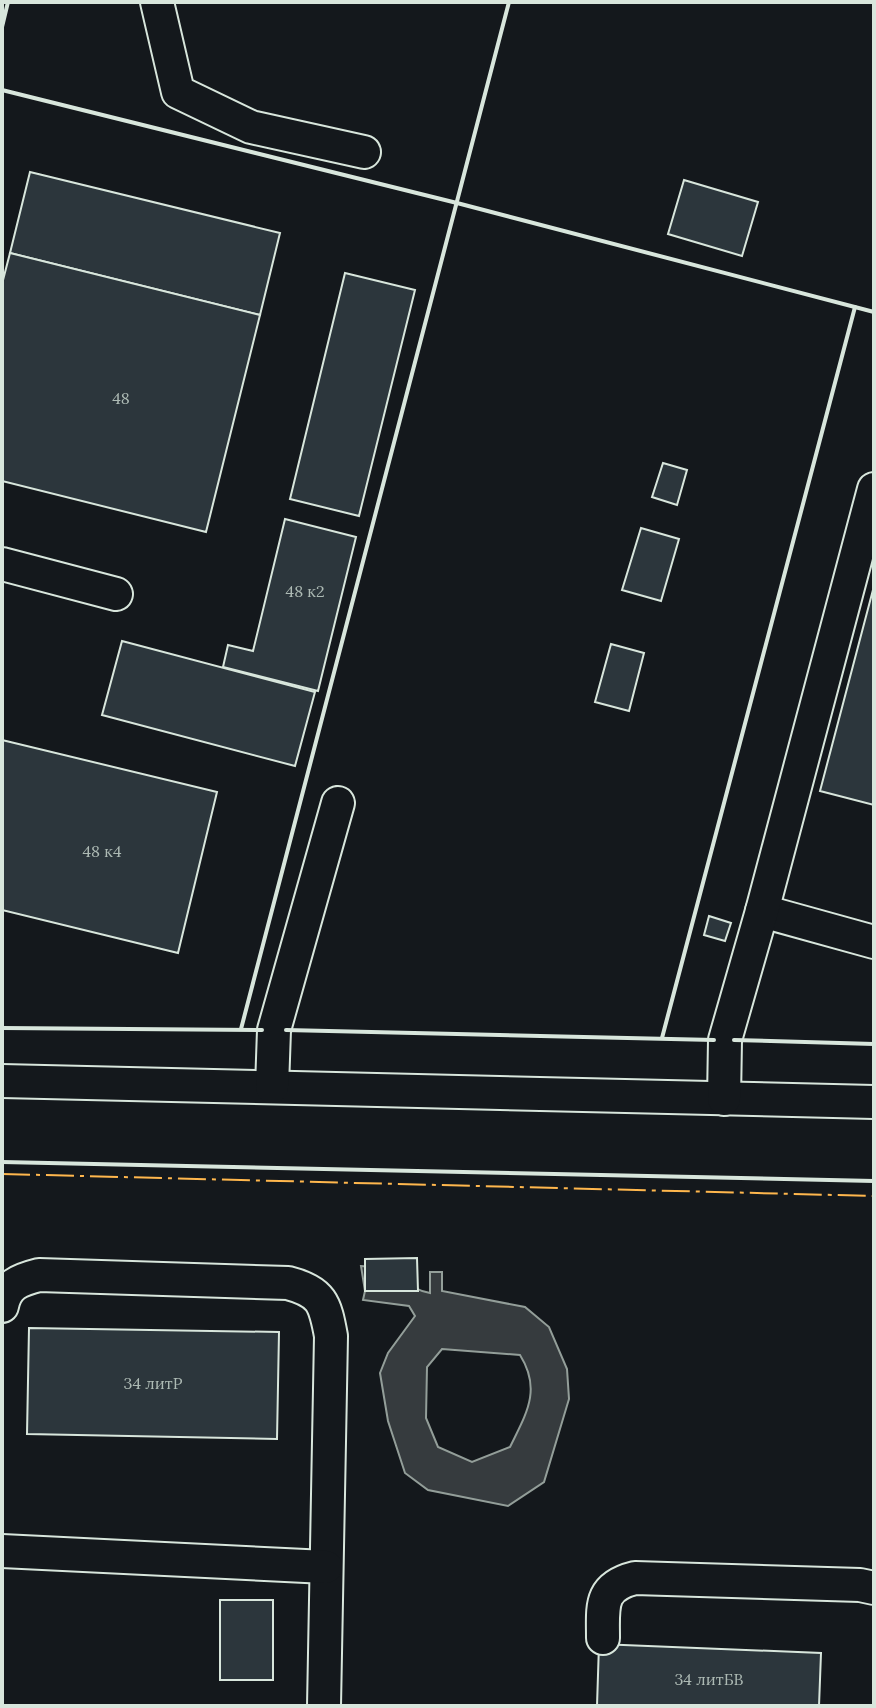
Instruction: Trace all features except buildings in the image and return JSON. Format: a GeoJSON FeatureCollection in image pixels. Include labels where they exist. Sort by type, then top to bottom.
{"type":"FeatureCollection","features":[{"type":"Feature","properties":{"kind":"street"},"geometry":{"type":"LineString","coordinates":[[157,2],[178,92],[251,127],[364,152]]}},
{"type":"Feature","properties":{"kind":"street"},"geometry":{"type":"LineString","coordinates":[[724,1099],[725,1040],[874,489]]}},
{"type":"Feature","properties":{"kind":"street"},"geometry":{"type":"LineString","coordinates":[[2,564],[116,594]]}},
{"type":"Feature","properties":{"kind":"street"},"geometry":{"type":"LineString","coordinates":[[272,1087],[274,1030],[338,803]]}},
{"type":"Feature","properties":{"kind":"street"},"geometry":{"type":"LineString","coordinates":[[762,911],[874,942]]}},
{"type":"Feature","properties":{"kind":"street"},"geometry":{"type":"LineString","coordinates":[[2,1081],[874,1102]]}},
{"type":"Feature","properties":{"kind":"street"},"geometry":{"type":"LineString","coordinates":[[2,1306],[4,1294],[18,1280],[39,1275],[288,1283],[310,1289],[326,1309],[331,1336],[324,1706]]}},
{"type":"Feature","properties":{"kind":"street"},"geometry":{"type":"LineString","coordinates":[[2,1551],[326,1567]]}},
{"type":"Feature","properties":{"kind":"street"},"geometry":{"type":"LineString","coordinates":[[603,1638],[603,1606],[608,1591],[618,1582],[635,1578],[860,1585],[874,1588]]}},
{"type":"Feature","properties":{"kind":"shaded area"},"geometry":{"type":"Polygon","coordinates":[[[361,1266],[389,1273],[430,1293],[430,1272],[442,1272],[442,1291],[525,1307],[549,1327],[567,1369],[569,1399],[544,1482],[508,1506],[428,1490],[405,1473],[388,1421],[380,1373],[388,1353],[415,1316],[409,1306],[363,1300],[365,1291],[361,1266]],[[442,1349],[427,1367],[426,1418],[438,1447],[472,1462],[510,1447],[526,1413],[531,1391],[527,1368],[520,1355],[442,1349]]]}},
{"type":"Feature","properties":{"kind":"wall"},"geometry":{"type":"LineString","coordinates":[[2,27],[8,2]]}},
{"type":"Feature","properties":{"kind":"wall"},"geometry":{"type":"LineString","coordinates":[[241,1029],[509,2]]}},
{"type":"Feature","properties":{"kind":"wall"},"geometry":{"type":"LineString","coordinates":[[2,90],[457,203],[874,312]]}},
{"type":"Feature","properties":{"kind":"wall"},"geometry":{"type":"LineString","coordinates":[[662,1038],[855,307]]}},
{"type":"Feature","properties":{"kind":"wall"},"geometry":{"type":"LineString","coordinates":[[2,1028],[262,1030]]}},
{"type":"Feature","properties":{"kind":"wall"},"geometry":{"type":"LineString","coordinates":[[286,1030],[714,1040]]}},
{"type":"Feature","properties":{"kind":"wall"},"geometry":{"type":"LineString","coordinates":[[734,1040],[874,1044]]}},
{"type":"Feature","properties":{"kind":"wall"},"geometry":{"type":"LineString","coordinates":[[2,1162],[874,1181]]}},
{"type":"Feature","properties":{"kind":"power"},"geometry":{"type":"LineString","coordinates":[[2,1174],[874,1196]]}}]}
